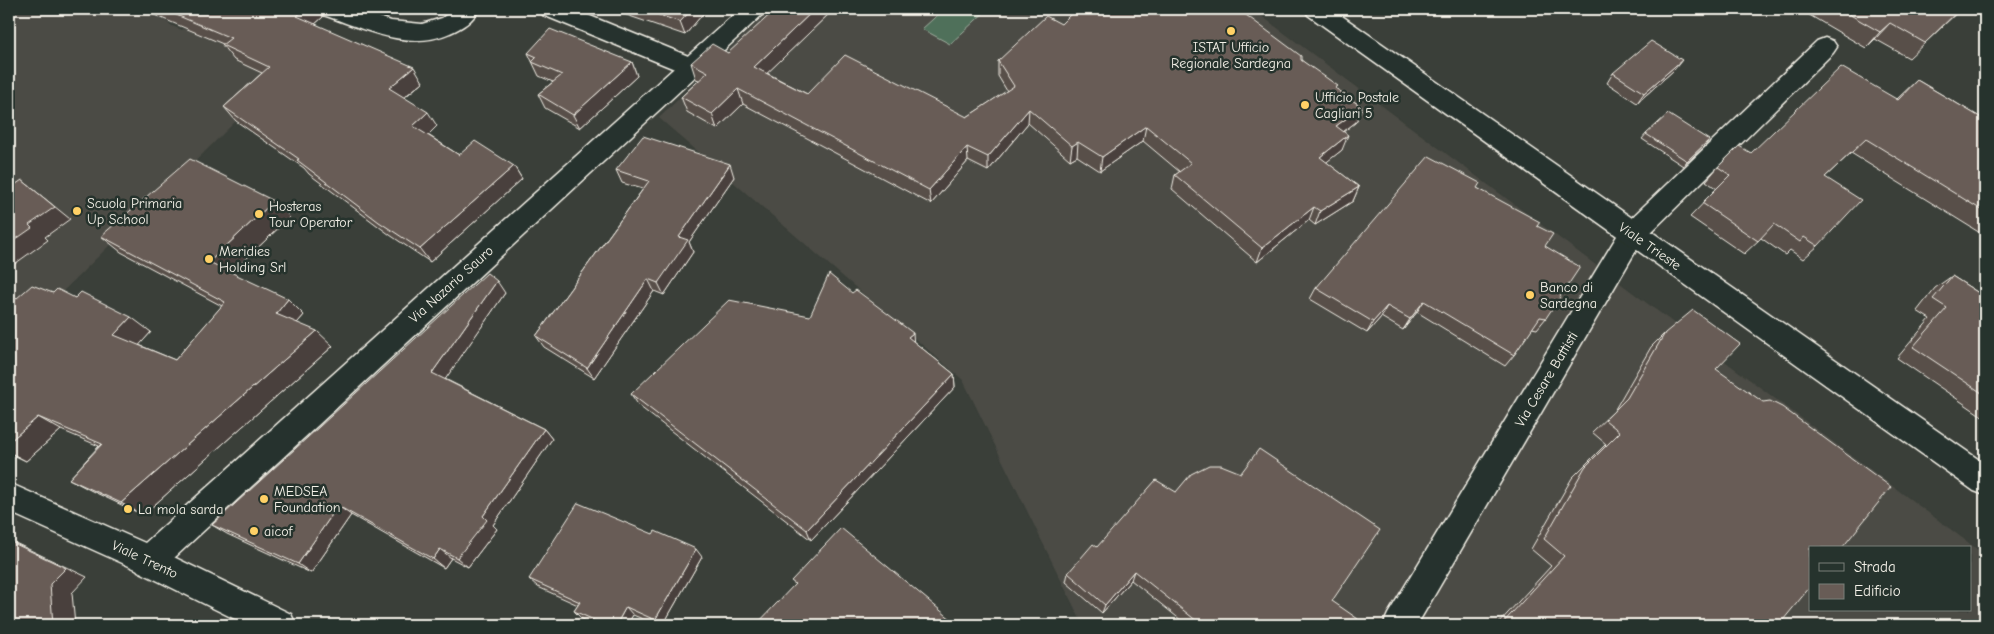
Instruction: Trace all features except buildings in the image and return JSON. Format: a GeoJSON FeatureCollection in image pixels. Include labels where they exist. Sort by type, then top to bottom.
{"type":"FeatureCollection","features":[{"type":"Feature","properties":{"kind":"street"},"geometry":{"type":"LineString","coordinates":[[331,9],[410,34],[433,32],[451,24],[468,9]]}},
{"type":"Feature","properties":{"kind":"street"},"geometry":{"type":"LineString","coordinates":[[551,9],[690,66]]}},
{"type":"Feature","properties":{"kind":"street","name":"Via Nazario Sauro"},"geometry":{"type":"LineString","coordinates":[[149,560],[754,9]]}},
{"type":"Feature","properties":{"kind":"street","name":"Viale Trieste"},"geometry":{"type":"LineString","coordinates":[[1316,9],[1632,234],[1985,481]]}},
{"type":"Feature","properties":{"kind":"street","name":"Via Cesare Battisti"},"geometry":{"type":"LineString","coordinates":[[1400,625],[1632,234],[1825,47]]}},
{"type":"Feature","properties":{"kind":"street","name":"Viale Trento"},"geometry":{"type":"LineString","coordinates":[[9,498],[149,560],[280,625]]}},
{"type":"Feature","properties":{"kind":"shaded area","name":"Scuola Primaria Up School"},"geometry":{"type":"Polygon","coordinates":[[[13,9],[138,9],[166,21],[172,26],[182,30],[185,28],[242,52],[234,60],[243,64],[252,57],[291,75],[236,121],[54,300],[9,340],[9,11],[13,9]]]}},
{"type":"Feature","properties":{"kind":"shaded area"},"geometry":{"type":"Polygon","coordinates":[[[771,9],[1252,9],[1985,555],[1985,625],[1083,625],[963,380],[659,118],[771,9]]]}},
{"type":"Feature","properties":{"kind":"green space"},"geometry":{"type":"Polygon","coordinates":[[[944,9],[988,9],[950,44],[922,29],[944,9]]]}},
{"type":"Feature","properties":{"kind":"place","name":"ISTAT Ufficio Regionale Sardegna"},"geometry":{"type":"Point","coordinates":[1231,31]}},
{"type":"Feature","properties":{"kind":"place","name":"Ufficio Postale Cagliari 5"},"geometry":{"type":"Point","coordinates":[1305,105]}},
{"type":"Feature","properties":{"kind":"place","name":"Scuola Primaria Up School"},"geometry":{"type":"Point","coordinates":[77,211]}},
{"type":"Feature","properties":{"kind":"place","name":"Hosteras Tour Operator"},"geometry":{"type":"Point","coordinates":[259,214]}},
{"type":"Feature","properties":{"kind":"place","name":"Meridies Holding Srl"},"geometry":{"type":"Point","coordinates":[209,259]}},
{"type":"Feature","properties":{"kind":"place","name":"Banco di Sardegna"},"geometry":{"type":"Point","coordinates":[1530,295]}},
{"type":"Feature","properties":{"kind":"place","name":"MEDSEA Foundation"},"geometry":{"type":"Point","coordinates":[264,499]}},
{"type":"Feature","properties":{"kind":"place","name":"La mola sarda"},"geometry":{"type":"Point","coordinates":[128,509]}},
{"type":"Feature","properties":{"kind":"place","name":"aicof"},"geometry":{"type":"Point","coordinates":[254,531]}}]}
